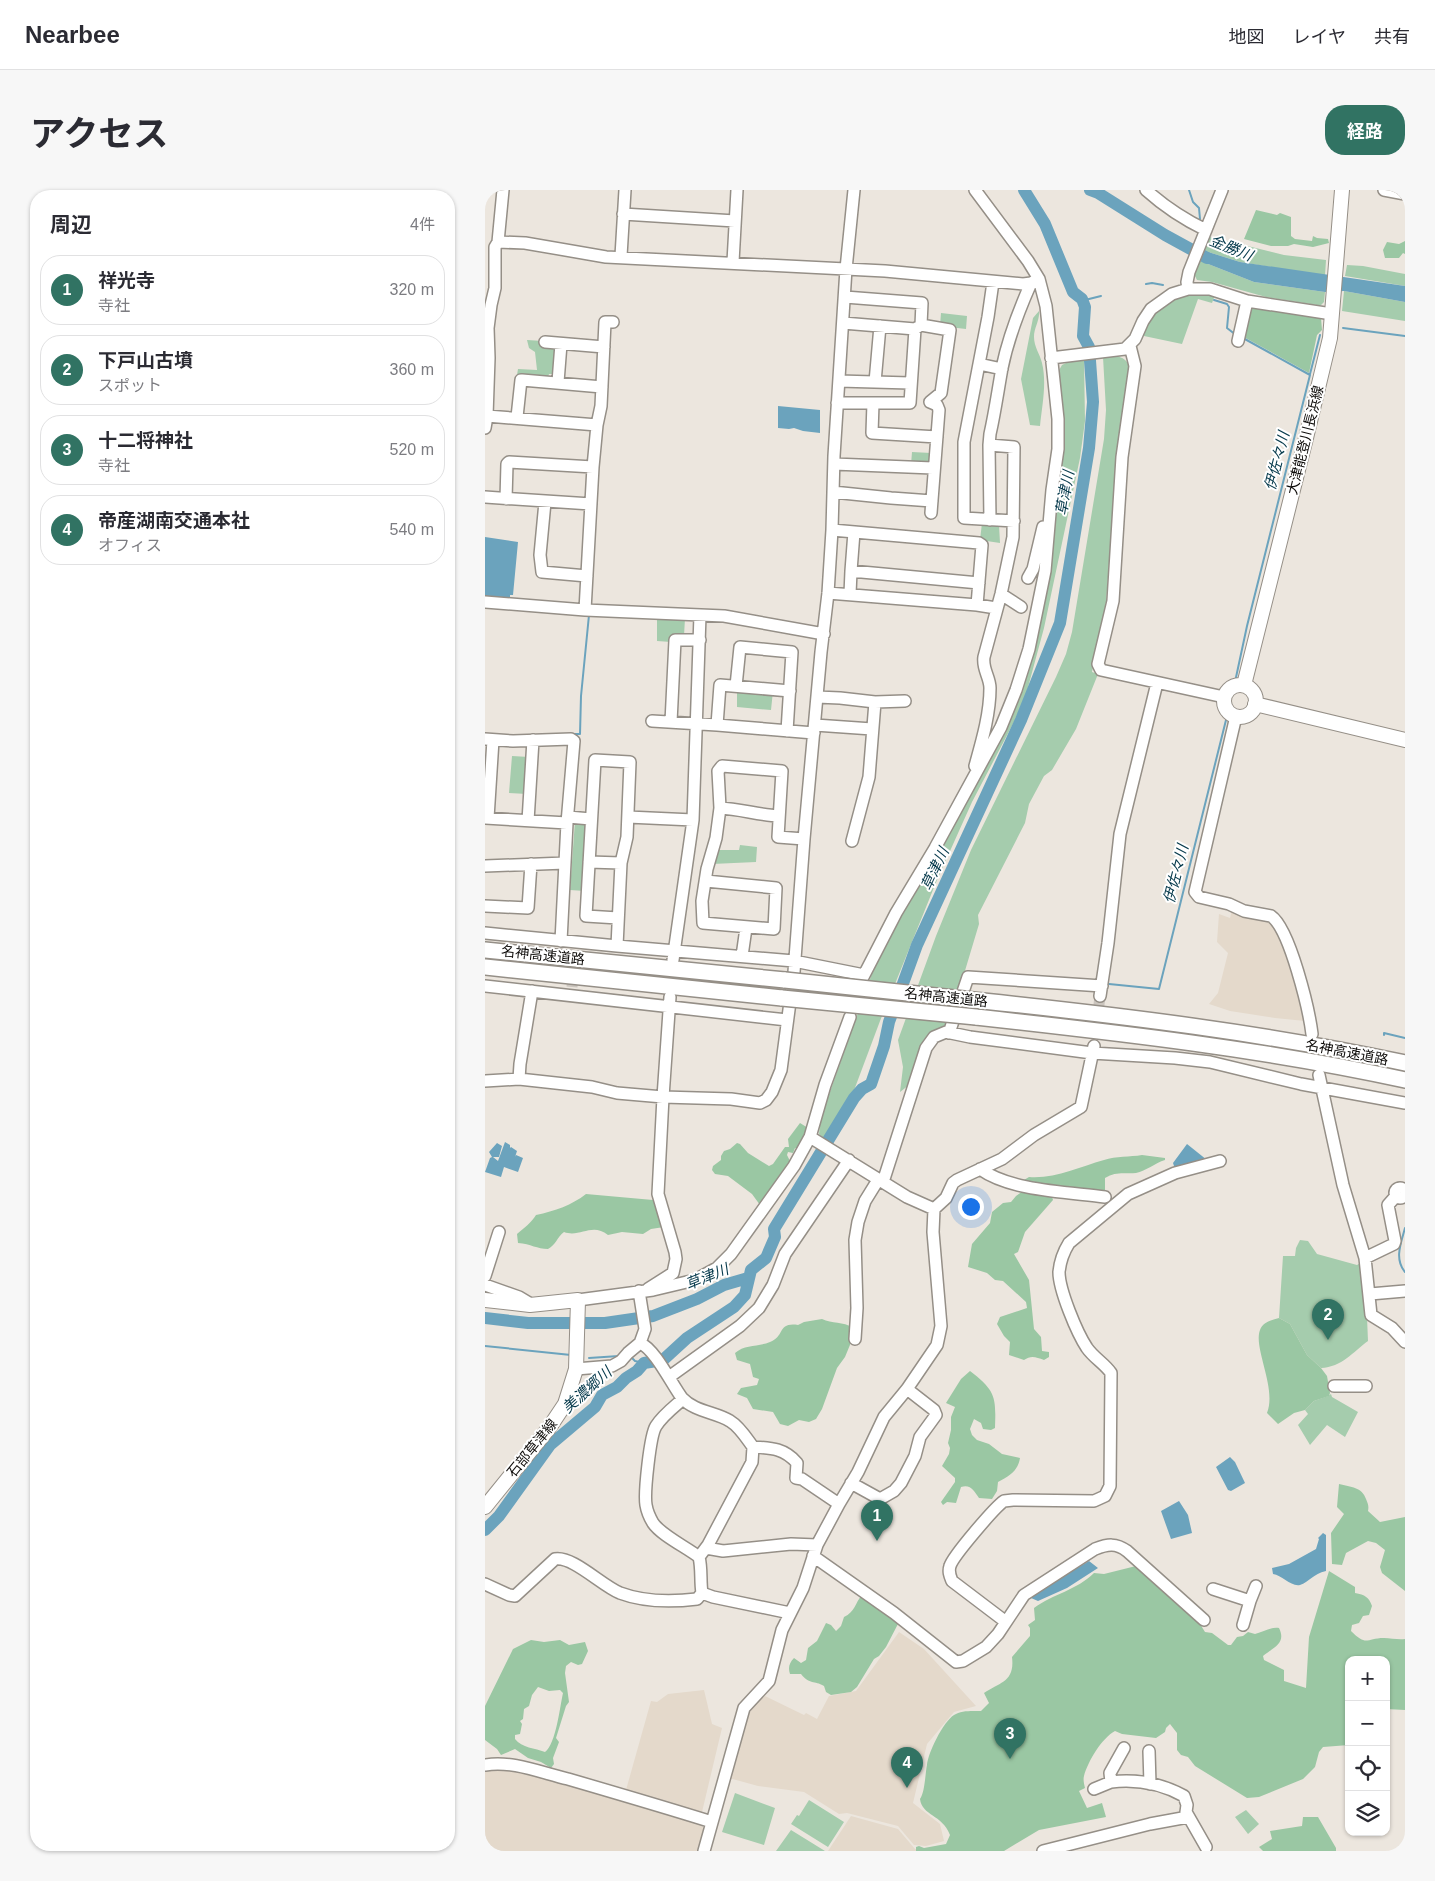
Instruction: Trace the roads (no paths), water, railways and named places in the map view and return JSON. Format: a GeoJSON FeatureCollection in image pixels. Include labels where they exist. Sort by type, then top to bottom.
{"type":"FeatureCollection","features":[{"type":"Feature","properties":{"kind":"highway","name":"名神高速道路"},"geometry":{"type":"LineString","coordinates":[[485,950],[983,1001],[1212,1028],[1326,1047],[1405,1063]]}},
{"type":"Feature","properties":{"kind":"highway","name":"名神高速道路"},"geometry":{"type":"LineString","coordinates":[[485,967],[976,1018],[1212,1045],[1267,1053],[1405,1080]]}},
{"type":"Feature","properties":{"kind":"main road","name":"大津能登川長浜線"},"geometry":{"type":"LineString","coordinates":[[1244,685],[1330,338],[1342,190]]}},
{"type":"Feature","properties":{"kind":"main road"},"geometry":{"type":"LineString","coordinates":[[1244,685],[1252,690],[1255,704],[1250,713],[1241,717],[1236,716],[1227,711],[1224,697],[1226,692],[1234,686],[1244,685]]}},
{"type":"Feature","properties":{"kind":"main road"},"geometry":{"type":"LineString","coordinates":[[1255,704],[1405,740]]}},
{"type":"Feature","properties":{"kind":"main road"},"geometry":{"type":"LineString","coordinates":[[485,1300],[531,1305],[578,1307]]}},
{"type":"Feature","properties":{"kind":"main road","name":"石部草津線"},"geometry":{"type":"LineString","coordinates":[[485,1507],[559,1415],[569,1393],[576,1370],[578,1307]]}},
{"type":"Feature","properties":{"kind":"street"},"geometry":{"type":"LineString","coordinates":[[503,190],[493,246],[495,288],[488,328],[486,422],[517,417],[597,425]]}},
{"type":"Feature","properties":{"kind":"street"},"geometry":{"type":"LineString","coordinates":[[621,256],[625,190]]}},
{"type":"Feature","properties":{"kind":"street"},"geometry":{"type":"LineString","coordinates":[[733,262],[737,190]]}},
{"type":"Feature","properties":{"kind":"street"},"geometry":{"type":"LineString","coordinates":[[485,1081],[519,1079],[592,1087],[617,1093],[663,1097],[731,1099],[760,1103],[766,1100],[772,1092],[781,1070],[794,972],[804,839],[828,593],[837,403],[853,190]]}},
{"type":"Feature","properties":{"kind":"street"},"geometry":{"type":"LineString","coordinates":[[485,933],[561,941],[576,947],[617,946],[673,956],[742,956],[794,961],[863,976],[1001,727],[1016,690],[1029,649],[1045,571],[1058,448],[1046,306],[1028,261],[975,190]]}},
{"type":"Feature","properties":{"kind":"street"},"geometry":{"type":"LineString","coordinates":[[1146,190],[1165,207],[1205,231]]}},
{"type":"Feature","properties":{"kind":"street"},"geometry":{"type":"LineString","coordinates":[[1188,289],[1189,272],[1222,190]]}},
{"type":"Feature","properties":{"kind":"street"},"geometry":{"type":"LineString","coordinates":[[1384,190],[1405,194]]}},
{"type":"Feature","properties":{"kind":"street"},"geometry":{"type":"LineString","coordinates":[[623,214],[735,221]]}},
{"type":"Feature","properties":{"kind":"street"},"geometry":{"type":"LineString","coordinates":[[493,246],[525,243],[607,257],[621,256],[885,271],[993,282],[1035,281]]}},
{"type":"Feature","properties":{"kind":"street"},"geometry":{"type":"LineString","coordinates":[[990,520],[989,445],[1002,369],[1015,322],[1035,281]]}},
{"type":"Feature","properties":{"kind":"street"},"geometry":{"type":"LineString","coordinates":[[993,282],[965,442],[964,518],[1014,521]]}},
{"type":"Feature","properties":{"kind":"street"},"geometry":{"type":"LineString","coordinates":[[1051,358],[1116,351],[1130,346],[1151,309],[1163,299],[1188,289],[1210,289],[1247,301],[1320,313],[1332,309]]}},
{"type":"Feature","properties":{"kind":"street"},"geometry":{"type":"LineString","coordinates":[[845,297],[922,303],[910,403]]}},
{"type":"Feature","properties":{"kind":"street"},"geometry":{"type":"LineString","coordinates":[[1238,341],[1247,301]]}},
{"type":"Feature","properties":{"kind":"street"},"geometry":{"type":"LineString","coordinates":[[585,610],[593,467],[601,406],[605,322],[613,322]]}},
{"type":"Feature","properties":{"kind":"street"},"geometry":{"type":"LineString","coordinates":[[843,324],[950,330],[941,393],[930,402]]}},
{"type":"Feature","properties":{"kind":"street"},"geometry":{"type":"LineString","coordinates":[[875,382],[879,326]]}},
{"type":"Feature","properties":{"kind":"street"},"geometry":{"type":"LineString","coordinates":[[545,342],[604,347]]}},
{"type":"Feature","properties":{"kind":"street"},"geometry":{"type":"LineString","coordinates":[[558,382],[561,344]]}},
{"type":"Feature","properties":{"kind":"street"},"geometry":{"type":"LineString","coordinates":[[1130,346],[1135,366],[1122,457],[1113,601],[1098,664],[1101,670],[1224,697]]}},
{"type":"Feature","properties":{"kind":"street"},"geometry":{"type":"LineString","coordinates":[[979,364],[1002,369]]}},
{"type":"Feature","properties":{"kind":"street"},"geometry":{"type":"LineString","coordinates":[[517,417],[521,380],[602,387]]}},
{"type":"Feature","properties":{"kind":"street"},"geometry":{"type":"LineString","coordinates":[[839,381],[911,384]]}},
{"type":"Feature","properties":{"kind":"street"},"geometry":{"type":"LineString","coordinates":[[837,403],[930,402],[937,405],[939,410],[933,468],[931,514]]}},
{"type":"Feature","properties":{"kind":"street"},"geometry":{"type":"LineString","coordinates":[[873,403],[872,433],[937,437]]}},
{"type":"Feature","properties":{"kind":"street"},"geometry":{"type":"LineString","coordinates":[[972,778],[989,707],[990,685],[983,664],[1001,594],[1012,543],[1014,521],[1014,447],[989,445]]}},
{"type":"Feature","properties":{"kind":"street"},"geometry":{"type":"LineString","coordinates":[[506,499],[507,464],[509,462],[593,467]]}},
{"type":"Feature","properties":{"kind":"street"},"geometry":{"type":"LineString","coordinates":[[834,464],[933,468]]}},
{"type":"Feature","properties":{"kind":"street"},"geometry":{"type":"LineString","coordinates":[[833,492],[932,501]]}},
{"type":"Feature","properties":{"kind":"street"},"geometry":{"type":"LineString","coordinates":[[485,497],[591,504]]}},
{"type":"Feature","properties":{"kind":"street"},"geometry":{"type":"LineString","coordinates":[[545,502],[540,555],[542,572],[587,576]]}},
{"type":"Feature","properties":{"kind":"street"},"geometry":{"type":"LineString","coordinates":[[1028,578],[1033,569],[1043,526],[1050,512]]}},
{"type":"Feature","properties":{"kind":"street"},"geometry":{"type":"LineString","coordinates":[[832,530],[979,543],[982,545],[977,605]]}},
{"type":"Feature","properties":{"kind":"street"},"geometry":{"type":"LineString","coordinates":[[849,594],[854,532]]}},
{"type":"Feature","properties":{"kind":"street"},"geometry":{"type":"LineString","coordinates":[[851,571],[979,583]]}},
{"type":"Feature","properties":{"kind":"street"},"geometry":{"type":"LineString","coordinates":[[828,593],[996,608]]}},
{"type":"Feature","properties":{"kind":"street"},"geometry":{"type":"LineString","coordinates":[[1001,594],[1021,607]]}},
{"type":"Feature","properties":{"kind":"street"},"geometry":{"type":"LineString","coordinates":[[485,602],[585,610],[724,616],[824,634]]}},
{"type":"Feature","properties":{"kind":"street"},"geometry":{"type":"LineString","coordinates":[[673,956],[693,820],[700,615]]}},
{"type":"Feature","properties":{"kind":"street"},"geometry":{"type":"LineString","coordinates":[[671,722],[675,640],[700,640]]}},
{"type":"Feature","properties":{"kind":"street"},"geometry":{"type":"LineString","coordinates":[[736,686],[740,647],[792,652],[787,731]]}},
{"type":"Feature","properties":{"kind":"street"},"geometry":{"type":"LineString","coordinates":[[949,1033],[968,977],[1101,991],[1120,834],[1157,683]]}},
{"type":"Feature","properties":{"kind":"street"},"geometry":{"type":"LineString","coordinates":[[717,725],[720,685],[790,691]]}},
{"type":"Feature","properties":{"kind":"street"},"geometry":{"type":"LineString","coordinates":[[817,697],[875,702],[905,701]]}},
{"type":"Feature","properties":{"kind":"street"},"geometry":{"type":"LineString","coordinates":[[852,841],[869,777],[875,702]]}},
{"type":"Feature","properties":{"kind":"street"},"geometry":{"type":"LineString","coordinates":[[1236,716],[1195,892],[1199,897],[1229,904],[1244,911],[1271,916],[1275,919],[1284,936],[1300,977],[1312,1034]]}},
{"type":"Feature","properties":{"kind":"street"},"geometry":{"type":"LineString","coordinates":[[652,722],[696,723],[787,731],[872,729]]}},
{"type":"Feature","properties":{"kind":"street"},"geometry":{"type":"LineString","coordinates":[[561,941],[567,820],[574,741],[571,739],[489,740],[486,818],[528,821],[567,820],[591,819]]}},
{"type":"Feature","properties":{"kind":"street"},"geometry":{"type":"LineString","coordinates":[[528,821],[533,740]]}},
{"type":"Feature","properties":{"kind":"street"},"geometry":{"type":"LineString","coordinates":[[617,946],[621,863],[627,837],[630,762],[595,760],[586,916],[618,918]]}},
{"type":"Feature","properties":{"kind":"street"},"geometry":{"type":"LineString","coordinates":[[706,881],[777,888],[774,929],[703,923],[702,901],[720,808],[718,771],[720,767],[782,771],[778,837],[804,839]]}},
{"type":"Feature","properties":{"kind":"street"},"geometry":{"type":"LineString","coordinates":[[720,808],[779,816]]}},
{"type":"Feature","properties":{"kind":"street"},"geometry":{"type":"LineString","coordinates":[[628,817],[693,820]]}},
{"type":"Feature","properties":{"kind":"street"},"geometry":{"type":"LineString","coordinates":[[589,862],[621,863]]}},
{"type":"Feature","properties":{"kind":"street"},"geometry":{"type":"LineString","coordinates":[[485,866],[565,863]]}},
{"type":"Feature","properties":{"kind":"street"},"geometry":{"type":"LineString","coordinates":[[485,906],[528,908],[531,864]]}},
{"type":"Feature","properties":{"kind":"street"},"geometry":{"type":"LineString","coordinates":[[742,956],[746,928]]}},
{"type":"Feature","properties":{"kind":"street"},"geometry":{"type":"LineString","coordinates":[[485,986],[532,991],[571,991],[670,1002],[787,1020]]}},
{"type":"Feature","properties":{"kind":"street"},"geometry":{"type":"LineString","coordinates":[[519,1079],[532,991]]}},
{"type":"Feature","properties":{"kind":"street"},"geometry":{"type":"LineString","coordinates":[[642,1294],[673,1273],[676,1259],[658,1194],[670,1002]]}},
{"type":"Feature","properties":{"kind":"street"},"geometry":{"type":"LineString","coordinates":[[578,1307],[642,1294],[695,1280],[717,1268],[731,1254],[814,1139],[825,1085],[850,1017]]}},
{"type":"Feature","properties":{"kind":"street"},"geometry":{"type":"LineString","coordinates":[[855,1339],[857,1308],[855,1240],[858,1222],[865,1201],[878,1180],[926,1048],[933,1037],[946,1032],[970,1037],[1210,1062],[1323,1088],[1405,1103]]}},
{"type":"Feature","properties":{"kind":"street"},"geometry":{"type":"LineString","coordinates":[[704,1851],[744,1708],[769,1681],[782,1630],[803,1588],[815,1550],[866,1457],[884,1417],[907,1389],[937,1345],[941,1326],[933,1232],[934,1209],[946,1198],[953,1183],[1002,1159],[1034,1135],[1081,1107],[1093,1049]]}},
{"type":"Feature","properties":{"kind":"street"},"geometry":{"type":"LineString","coordinates":[[1319,1075],[1343,1185],[1365,1258],[1371,1315],[1392,1328],[1405,1342]]}},
{"type":"Feature","properties":{"kind":"street"},"geometry":{"type":"LineString","coordinates":[[814,1139],[907,1197],[934,1209]]}},
{"type":"Feature","properties":{"kind":"street"},"geometry":{"type":"LineString","coordinates":[[667,1374],[740,1326],[759,1308],[773,1285],[785,1254],[850,1161]]}},
{"type":"Feature","properties":{"kind":"street"},"geometry":{"type":"LineString","coordinates":[[1007,1622],[953,1581],[949,1568],[956,1555],[1003,1502],[1013,1500],[1094,1501],[1105,1496],[1110,1486],[1111,1374],[1087,1348],[1062,1290],[1059,1273],[1066,1247],[1123,1197],[1175,1173],[1220,1161]]}},
{"type":"Feature","properties":{"kind":"street"},"geometry":{"type":"LineString","coordinates":[[979,1169],[988,1175],[1030,1187],[1105,1197]]}},
{"type":"Feature","properties":{"kind":"street"},"geometry":{"type":"LineString","coordinates":[[1365,1258],[1394,1244],[1388,1205],[1396,1196]]}},
{"type":"Feature","properties":{"kind":"street"},"geometry":{"type":"LineString","coordinates":[[485,1276],[488,1261],[499,1232]]}},
{"type":"Feature","properties":{"kind":"street"},"geometry":{"type":"LineString","coordinates":[[485,1285],[519,1297],[531,1305]]}},
{"type":"Feature","properties":{"kind":"street"},"geometry":{"type":"LineString","coordinates":[[1370,1294],[1405,1291]]}},
{"type":"Feature","properties":{"kind":"street"},"geometry":{"type":"LineString","coordinates":[[485,1584],[515,1596],[555,1559],[561,1558],[571,1561],[595,1579],[619,1592],[643,1599],[697,1599],[702,1593],[702,1553],[753,1462],[753,1447],[732,1422],[705,1412],[683,1399],[667,1374],[643,1345],[645,1329],[642,1294]]}},
{"type":"Feature","properties":{"kind":"street"},"geometry":{"type":"LineString","coordinates":[[576,1370],[612,1366],[621,1361],[628,1353],[643,1345]]}},
{"type":"Feature","properties":{"kind":"street"},"geometry":{"type":"LineString","coordinates":[[1334,1386],[1366,1386]]}},
{"type":"Feature","properties":{"kind":"street"},"geometry":{"type":"LineString","coordinates":[[851,1483],[880,1499],[894,1491],[901,1484],[915,1456],[919,1437],[935,1415],[933,1410],[907,1389]]}},
{"type":"Feature","properties":{"kind":"street"},"geometry":{"type":"LineString","coordinates":[[683,1399],[655,1427],[649,1450],[645,1492],[646,1504],[653,1524],[659,1530],[702,1553],[791,1544],[815,1550],[956,1662],[963,1661],[986,1647],[1007,1622],[1024,1595],[1095,1549],[1112,1544],[1119,1545],[1127,1551],[1204,1620]]}},
{"type":"Feature","properties":{"kind":"street"},"geometry":{"type":"LineString","coordinates":[[753,1447],[777,1448],[791,1456],[797,1463],[796,1478],[802,1479],[839,1504]]}},
{"type":"Feature","properties":{"kind":"street"},"geometry":{"type":"LineString","coordinates":[[1243,1625],[1256,1586]]}},
{"type":"Feature","properties":{"kind":"street"},"geometry":{"type":"LineString","coordinates":[[1213,1589],[1250,1601]]}},
{"type":"Feature","properties":{"kind":"street"},"geometry":{"type":"LineString","coordinates":[[702,1593],[790,1613]]}},
{"type":"Feature","properties":{"kind":"street"},"geometry":{"type":"LineString","coordinates":[[1111,1782],[1110,1773],[1124,1748]]}},
{"type":"Feature","properties":{"kind":"street"},"geometry":{"type":"LineString","coordinates":[[1149,1752],[1150,1784]]}},
{"type":"Feature","properties":{"kind":"street"},"geometry":{"type":"LineString","coordinates":[[485,1765],[502,1764],[533,1770],[617,1792],[712,1822]]}},
{"type":"Feature","properties":{"kind":"street"},"geometry":{"type":"LineString","coordinates":[[1094,1789],[1111,1782],[1124,1780],[1168,1787],[1184,1796],[1188,1817],[1205,1847]]}},
{"type":"Feature","properties":{"kind":"street"},"geometry":{"type":"LineString","coordinates":[[1043,1851],[1150,1824],[1188,1817]]}},
{"type":"Feature","properties":{"kind":"water"},"geometry":{"type":"Polygon","coordinates":[[[1202,250],[1240,262],[1405,286],[1405,302],[1344,291],[1325,292],[1254,282],[1198,260],[1202,250]]]}},
{"type":"Feature","properties":{"kind":"water"},"geometry":{"type":"Polygon","coordinates":[[[778,406],[820,410],[820,433],[794,428],[778,428],[778,406]]]}},
{"type":"Feature","properties":{"kind":"water"},"geometry":{"type":"Polygon","coordinates":[[[485,537],[518,542],[513,595],[510,595],[510,598],[485,596],[485,537]]]}},
{"type":"Feature","properties":{"kind":"water"},"geometry":{"type":"Polygon","coordinates":[[[505,1142],[510,1145],[510,1148],[517,1151],[515,1157],[516,1155],[523,1158],[518,1172],[504,1167],[501,1177],[485,1172],[492,1157],[489,1152],[497,1143],[502,1146],[499,1157],[493,1157],[498,1161],[505,1142]]]}},
{"type":"Feature","properties":{"kind":"water"},"geometry":{"type":"Polygon","coordinates":[[[1187,1144],[1207,1160],[1175,1169],[1173,1163],[1187,1144]]]}},
{"type":"Feature","properties":{"kind":"water"},"geometry":{"type":"Polygon","coordinates":[[[1230,1457],[1235,1462],[1245,1483],[1231,1491],[1228,1490],[1216,1467],[1230,1457]]]}},
{"type":"Feature","properties":{"kind":"water"},"geometry":{"type":"Polygon","coordinates":[[[1179,1501],[1188,1515],[1192,1533],[1171,1539],[1161,1511],[1179,1501]]]}},
{"type":"Feature","properties":{"kind":"water"},"geometry":{"type":"Polygon","coordinates":[[[1323,1533],[1326,1535],[1326,1571],[1300,1585],[1293,1584],[1273,1574],[1272,1568],[1289,1564],[1316,1549],[1318,1538],[1323,1533]]]}},
{"type":"Feature","properties":{"kind":"water"},"geometry":{"type":"Polygon","coordinates":[[[1089,1561],[1098,1568],[1067,1588],[1038,1601],[1031,1598],[1030,1596],[1089,1561]]]}},
{"type":"Feature","properties":{"kind":"waterway","name":"草津川"},"geometry":{"type":"LineString","coordinates":[[485,1530],[499,1516],[550,1445],[595,1407],[602,1395],[617,1387],[644,1363],[663,1360],[687,1338],[734,1307],[745,1295],[751,1270],[766,1258],[775,1237],[774,1229],[854,1098],[862,1089],[871,1084],[884,1046],[889,1022],[917,945],[1021,720],[1060,623],[1089,448],[1093,402],[1089,347],[1083,336],[1085,307],[1082,299],[1073,292],[1045,224],[1024,190]]}},
{"type":"Feature","properties":{"kind":"waterway","name":"金勝川"},"geometry":{"type":"LineString","coordinates":[[1090,190],[1207,258]]}},
{"type":"Feature","properties":{"kind":"waterway","name":"伊佐々川"},"geometry":{"type":"LineString","coordinates":[[1189,190],[1193,202],[1199,208],[1200,219]]}},
{"type":"Feature","properties":{"kind":"waterway","name":"伊佐々川"},"geometry":{"type":"LineString","coordinates":[[1146,284],[1163,285]]}},
{"type":"Feature","properties":{"kind":"waterway","name":"伊佐々川"},"geometry":{"type":"LineString","coordinates":[[1082,299],[1101,296]]}},
{"type":"Feature","properties":{"kind":"waterway","name":"伊佐々川"},"geometry":{"type":"LineString","coordinates":[[1214,300],[1227,304],[1229,307],[1227,328],[1236,335]]}},
{"type":"Feature","properties":{"kind":"waterway"},"geometry":{"type":"LineString","coordinates":[[1343,328],[1405,336]]}},
{"type":"Feature","properties":{"kind":"waterway"},"geometry":{"type":"LineString","coordinates":[[1310,374],[1320,335]]}},
{"type":"Feature","properties":{"kind":"waterway","name":"伊佐々川"},"geometry":{"type":"LineString","coordinates":[[1235,682],[1247,626],[1310,375],[1243,338]]}},
{"type":"Feature","properties":{"kind":"waterway"},"geometry":{"type":"LineString","coordinates":[[572,734],[580,734],[581,696],[589,615]]}},
{"type":"Feature","properties":{"kind":"waterway","name":"伊佐々川"},"geometry":{"type":"LineString","coordinates":[[1109,984],[1159,989],[1227,716]]}},
{"type":"Feature","properties":{"kind":"waterway"},"geometry":{"type":"LineString","coordinates":[[1384,1035],[1384,1033],[1405,1038]]}},
{"type":"Feature","properties":{"kind":"waterway"},"geometry":{"type":"LineString","coordinates":[[1405,1228],[1399,1256],[1405,1272]]}},
{"type":"Feature","properties":{"kind":"waterway","name":"草津川"},"geometry":{"type":"LineString","coordinates":[[485,1318],[528,1323],[605,1323],[653,1316],[697,1299],[724,1285],[748,1278]]}},
{"type":"Feature","properties":{"kind":"waterway"},"geometry":{"type":"LineString","coordinates":[[485,1346],[571,1355]]}},
{"type":"Feature","properties":{"kind":"waterway","name":"美濃郷川"},"geometry":{"type":"LineString","coordinates":[[589,1358],[619,1356]]}},
{"type":"Feature","properties":{"kind":"waterway"},"geometry":{"type":"LineString","coordinates":[[630,1356],[635,1361],[644,1363]]}},
{"type":"Feature","properties":{"kind":"tunnel"},"geometry":{"type":"LineString","coordinates":[[572,987],[575,951]]}},
{"type":"Feature","properties":{"kind":"tunnel"},"geometry":{"type":"LineString","coordinates":[[1095,1039],[1100,996]]}},
{"type":"Feature","properties":{"kind":"place","name":"下戸山古墳"},"geometry":{"type":"Point","coordinates":[1328,1340]}},
{"type":"Feature","properties":{"kind":"place","name":"祥光寺"},"geometry":{"type":"Point","coordinates":[877,1541]}},
{"type":"Feature","properties":{"kind":"place","name":"十二将神社"},"geometry":{"type":"Point","coordinates":[1010,1759]}},
{"type":"Feature","properties":{"kind":"place","name":"帝産湖南交通本社"},"geometry":{"type":"Point","coordinates":[907,1788]}}]}
